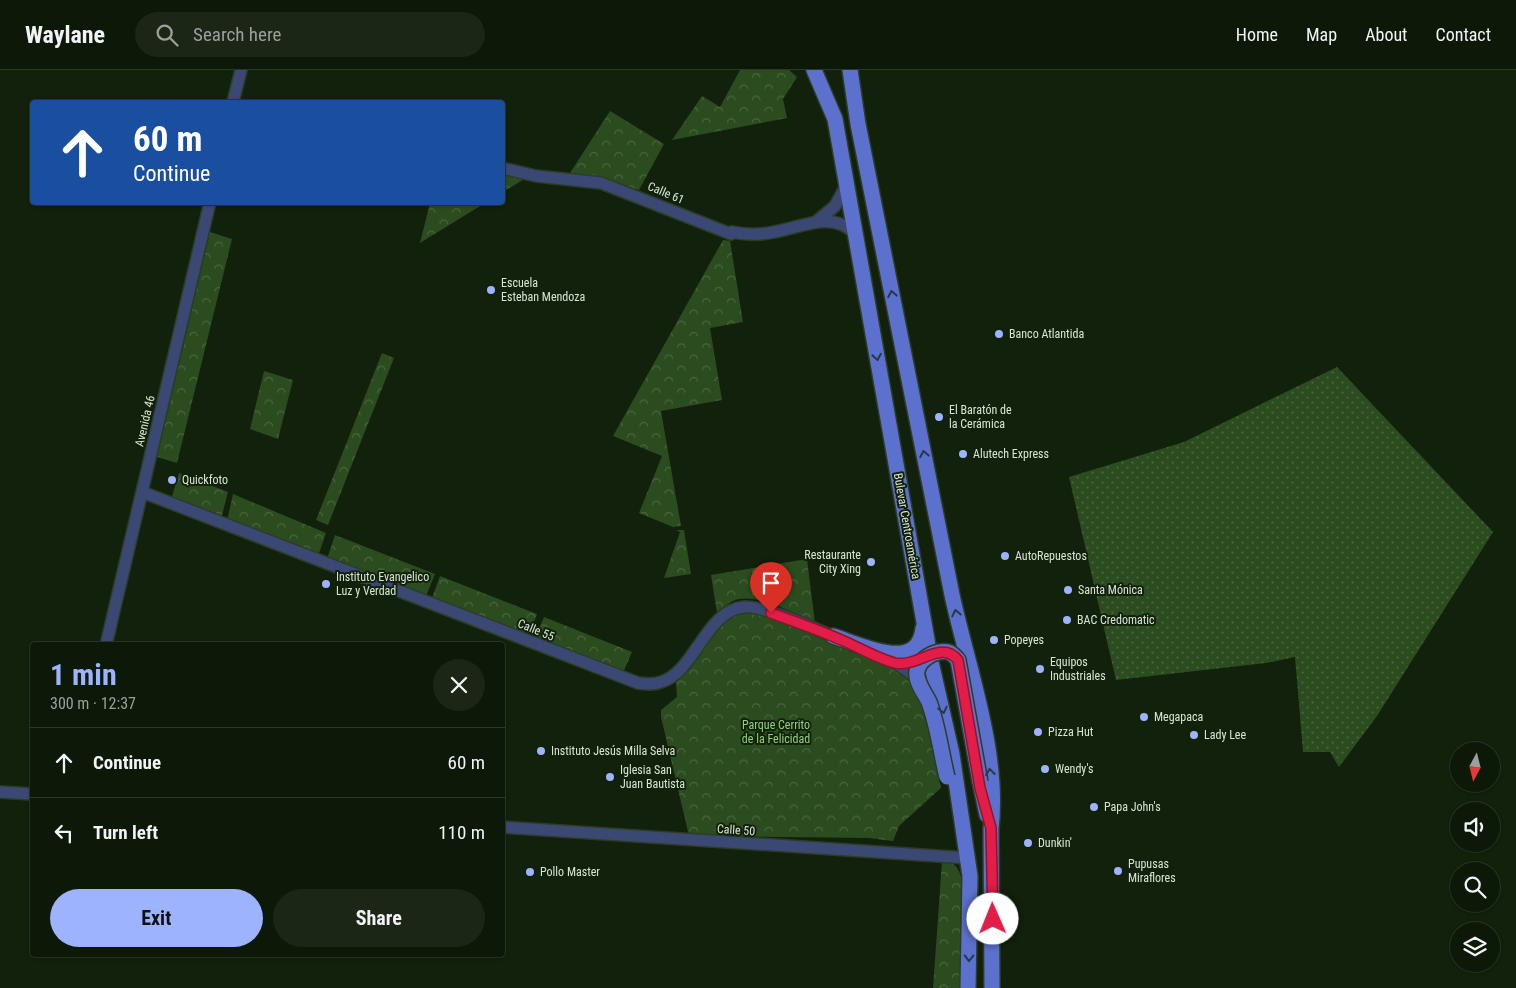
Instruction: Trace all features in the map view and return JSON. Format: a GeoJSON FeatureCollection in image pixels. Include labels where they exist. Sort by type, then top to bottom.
{"type":"FeatureCollection","features":[{"type":"Feature","properties":{"kind":"main road","name":"Bulevar Centroamérica"},"geometry":{"type":"LineString","coordinates":[[814,70],[835,119],[931,662],[952,754],[970,876],[968,988]]}},
{"type":"Feature","properties":{"kind":"main road"},"geometry":{"type":"LineString","coordinates":[[822,70],[832,96],[835,119]]}},
{"type":"Feature","properties":{"kind":"main road"},"geometry":{"type":"LineString","coordinates":[[850,70],[858,124],[952,595],[972,670],[988,753],[994,804],[991,828],[992,988]]}},
{"type":"Feature","properties":{"kind":"main road"},"geometry":{"type":"LineString","coordinates":[[833,636],[889,653],[908,652],[916,648],[924,629],[920,602]]}},
{"type":"Feature","properties":{"kind":"main road"},"geometry":{"type":"LineString","coordinates":[[963,831],[947,777],[929,703],[916,677],[917,669],[923,660],[934,653],[945,651],[952,653],[958,660],[980,782],[991,828]]}},
{"type":"Feature","properties":{"kind":"street"},"geometry":{"type":"LineString","coordinates":[[234,100],[241,70]]}},
{"type":"Feature","properties":{"kind":"street","name":"Calle 61"},"geometry":{"type":"LineString","coordinates":[[505,169],[536,176],[610,186],[731,234],[732,232],[758,234],[774,232],[815,222],[838,222],[848,227],[855,234]]}},
{"type":"Feature","properties":{"kind":"street","name":"Calle 61"},"geometry":{"type":"LineString","coordinates":[[815,222],[835,206],[847,184]]}},
{"type":"Feature","properties":{"kind":"street","name":"Avenida 46"},"geometry":{"type":"LineString","coordinates":[[107,642],[209,205]]}},
{"type":"Feature","properties":{"kind":"street","name":"Calle 55"},"geometry":{"type":"LineString","coordinates":[[142,492],[638,683],[652,684],[670,678],[724,615],[736,608],[755,607],[833,636],[896,663],[916,677]]}},
{"type":"Feature","properties":{"kind":"street","name":"Calle 55"},"geometry":{"type":"LineString","coordinates":[[896,663],[923,660]]}},
{"type":"Feature","properties":{"kind":"street"},"geometry":{"type":"LineString","coordinates":[[0,792],[30,794]]}},
{"type":"Feature","properties":{"kind":"street","name":"Calle 50"},"geometry":{"type":"LineString","coordinates":[[505,827],[968,858]]}},
{"type":"Feature","properties":{"kind":"green space"},"geometry":{"type":"Polygon","coordinates":[[[740,70],[789,70],[797,77],[783,99],[787,118],[672,140],[702,96],[720,107],[740,70]]]}},
{"type":"Feature","properties":{"kind":"green space"},"geometry":{"type":"Polygon","coordinates":[[[610,111],[664,144],[639,190],[600,178],[570,173],[610,111]]]}},
{"type":"Feature","properties":{"kind":"green space"},"geometry":{"type":"Polygon","coordinates":[[[505,173],[526,178],[505,191],[505,173]]]}},
{"type":"Feature","properties":{"kind":"green space"},"geometry":{"type":"Polygon","coordinates":[[[429,205],[482,205],[420,243],[429,205]]]}},
{"type":"Feature","properties":{"kind":"green space"},"geometry":{"type":"Polygon","coordinates":[[[210,232],[232,239],[177,463],[157,457],[210,232]]]}},
{"type":"Feature","properties":{"kind":"green space"},"geometry":{"type":"Polygon","coordinates":[[[723,240],[730,241],[743,322],[710,328],[722,400],[661,411],[681,526],[673,527],[639,513],[662,456],[613,436],[723,240]]]}},
{"type":"Feature","properties":{"kind":"green space"},"geometry":{"type":"Polygon","coordinates":[[[382,353],[394,358],[328,525],[316,520],[382,353]]]}},
{"type":"Feature","properties":{"kind":"green space"},"geometry":{"type":"Polygon","coordinates":[[[1337,367],[1493,532],[1377,716],[1339,767],[1330,752],[1303,752],[1295,657],[1266,663],[1116,680],[1069,477],[1184,442],[1337,367]]]}},
{"type":"Feature","properties":{"kind":"green space"},"geometry":{"type":"Polygon","coordinates":[[[264,371],[293,380],[278,439],[250,429],[264,371]]]}},
{"type":"Feature","properties":{"kind":"green space"},"geometry":{"type":"Polygon","coordinates":[[[179,473],[228,492],[221,519],[171,500],[179,473]]]}},
{"type":"Feature","properties":{"kind":"green space"},"geometry":{"type":"Polygon","coordinates":[[[233,494],[326,533],[318,556],[227,521],[233,494]]]}},
{"type":"Feature","properties":{"kind":"green space"},"geometry":{"type":"Polygon","coordinates":[[[676,530],[684,530],[691,574],[664,578],[680,532],[676,530]]]}},
{"type":"Feature","properties":{"kind":"green space"},"geometry":{"type":"Polygon","coordinates":[[[335,535],[435,574],[426,596],[327,559],[335,535]]]}},
{"type":"Feature","properties":{"kind":"green space"},"geometry":{"type":"Polygon","coordinates":[[[807,559],[815,623],[786,609],[752,599],[733,601],[717,613],[711,575],[807,559]]]}},
{"type":"Feature","properties":{"kind":"green space"},"geometry":{"type":"Polygon","coordinates":[[[440,576],[537,614],[528,637],[432,598],[440,576]]]}},
{"type":"Feature","properties":{"kind":"green space","name":"Parque Cerrito de la Felicidad"},"geometry":{"type":"Polygon","coordinates":[[[741,612],[759,613],[884,662],[907,679],[920,695],[941,788],[899,826],[893,841],[869,838],[689,836],[661,717],[661,710],[677,697],[676,682],[725,621],[741,612]]]}},
{"type":"Feature","properties":{"kind":"green space"},"geometry":{"type":"Polygon","coordinates":[[[544,617],[632,652],[622,675],[534,641],[544,617]]]}},
{"type":"Feature","properties":{"kind":"green space"},"geometry":{"type":"Polygon","coordinates":[[[942,861],[953,864],[959,872],[963,885],[965,921],[962,988],[933,988],[942,861]]]}},
{"type":"Feature","properties":{"kind":"place","name":"Escuela Esteban Mendoza"},"geometry":{"type":"Point","coordinates":[491,290]}},
{"type":"Feature","properties":{"kind":"place","name":"Banco Atlantida"},"geometry":{"type":"Point","coordinates":[999,334]}},
{"type":"Feature","properties":{"kind":"place","name":"El Baratón de la Cerámica"},"geometry":{"type":"Point","coordinates":[939,417]}},
{"type":"Feature","properties":{"kind":"place","name":"Alutech Express"},"geometry":{"type":"Point","coordinates":[963,454]}},
{"type":"Feature","properties":{"kind":"place","name":"Quickfoto"},"geometry":{"type":"Point","coordinates":[172,480]}},
{"type":"Feature","properties":{"kind":"place","name":"AutoRepuestos"},"geometry":{"type":"Point","coordinates":[1005,556]}},
{"type":"Feature","properties":{"kind":"place","name":"Restaurante City Xing"},"geometry":{"type":"Point","coordinates":[871,562]}},
{"type":"Feature","properties":{"kind":"place","name":"Instituto Evangelico Luz y Verdad"},"geometry":{"type":"Point","coordinates":[326,584]}},
{"type":"Feature","properties":{"kind":"place","name":"Santa Mónica"},"geometry":{"type":"Point","coordinates":[1068,590]}},
{"type":"Feature","properties":{"kind":"place","name":"BAC Credomatic"},"geometry":{"type":"Point","coordinates":[1067,620]}},
{"type":"Feature","properties":{"kind":"place","name":"Popeyes"},"geometry":{"type":"Point","coordinates":[994,640]}},
{"type":"Feature","properties":{"kind":"place","name":"Equipos Industriales"},"geometry":{"type":"Point","coordinates":[1040,669]}},
{"type":"Feature","properties":{"kind":"place","name":"Megapaca"},"geometry":{"type":"Point","coordinates":[1144,717]}},
{"type":"Feature","properties":{"kind":"place","name":"Pizza Hut"},"geometry":{"type":"Point","coordinates":[1038,732]}},
{"type":"Feature","properties":{"kind":"place","name":"Lady Lee"},"geometry":{"type":"Point","coordinates":[1194,735]}},
{"type":"Feature","properties":{"kind":"place","name":"Instituto Jesús Milla Selva"},"geometry":{"type":"Point","coordinates":[541,751]}},
{"type":"Feature","properties":{"kind":"place","name":"Wendy's"},"geometry":{"type":"Point","coordinates":[1045,769]}},
{"type":"Feature","properties":{"kind":"place","name":"Iglesia San Juan Bautista"},"geometry":{"type":"Point","coordinates":[610,777]}},
{"type":"Feature","properties":{"kind":"place","name":"Papa John's"},"geometry":{"type":"Point","coordinates":[1094,807]}},
{"type":"Feature","properties":{"kind":"place","name":"Dunkin'"},"geometry":{"type":"Point","coordinates":[1028,843]}},
{"type":"Feature","properties":{"kind":"place","name":"Pupusas Miraflores"},"geometry":{"type":"Point","coordinates":[1118,871]}},
{"type":"Feature","properties":{"kind":"place","name":"Pollo Master"},"geometry":{"type":"Point","coordinates":[530,872]}},
{"type":"Feature","properties":{"kind":"route"},"geometry":{"type":"LineString","coordinates":[[771,613],[833,636],[896,663],[923,660],[934,653],[945,651],[952,653],[958,660],[980,788],[991,828],[993,919]]}}]}
